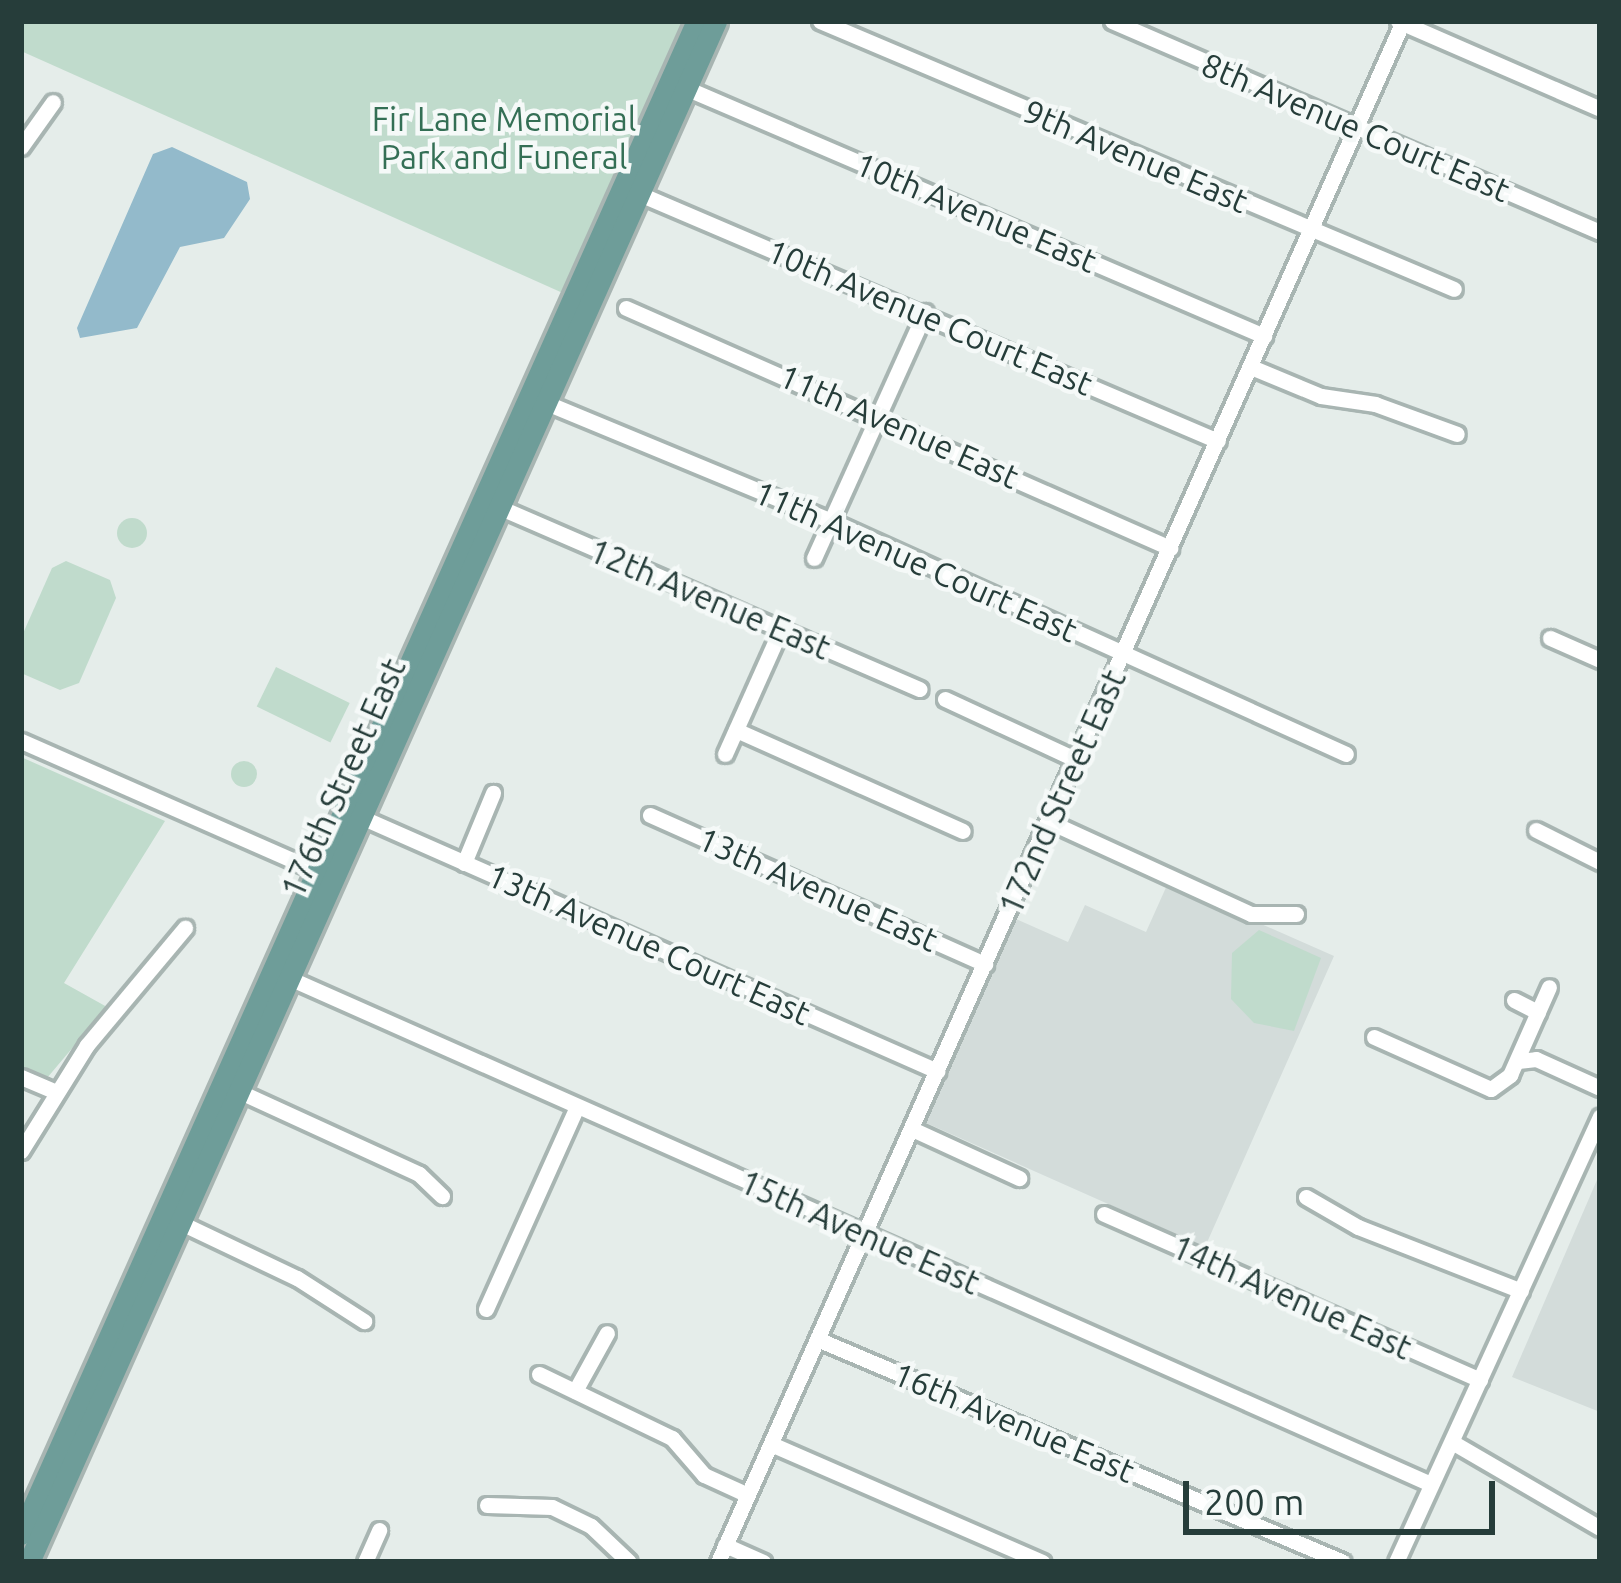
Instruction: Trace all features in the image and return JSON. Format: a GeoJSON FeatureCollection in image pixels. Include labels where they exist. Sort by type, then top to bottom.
{"type":"FeatureCollection","features":[{"type":"Feature","properties":{"kind":"main road","name":"176th Street East"},"geometry":{"type":"LineString","coordinates":[[21,1534],[28,1499],[198,1159],[697,21]]}},
{"type":"Feature","properties":{"kind":"main road","name":"176th Street East"},"geometry":{"type":"LineString","coordinates":[[25,1561],[181,1223],[198,1159],[238,1091],[290,978],[325,874],[362,817],[716,21]]}},
{"type":"Feature","properties":{"kind":"main road"},"geometry":{"type":"LineString","coordinates":[[549,404],[569,315]]}},
{"type":"Feature","properties":{"kind":"main road"},"geometry":{"type":"LineString","coordinates":[[362,817],[358,805],[398,695]]}},
{"type":"Feature","properties":{"kind":"main road"},"geometry":{"type":"LineString","coordinates":[[63,1483],[83,1395]]}},
{"type":"Feature","properties":{"kind":"main road"},"geometry":{"type":"LineString","coordinates":[[25,1561],[39,1516],[28,1499]]}},
{"type":"Feature","properties":{"kind":"street","name":"9th Avenue East"},"geometry":{"type":"LineString","coordinates":[[820,21],[1454,289]]}},
{"type":"Feature","properties":{"kind":"street","name":"8th Avenue Court East"},"geometry":{"type":"LineString","coordinates":[[1112,21],[1600,232]]}},
{"type":"Feature","properties":{"kind":"street","name":"172nd Street East"},"geometry":{"type":"LineString","coordinates":[[718,1562],[1402,22]]}},
{"type":"Feature","properties":{"kind":"street"},"geometry":{"type":"LineString","coordinates":[[1402,22],[1600,109]]}},
{"type":"Feature","properties":{"kind":"street","name":"10th Avenue East"},"geometry":{"type":"LineString","coordinates":[[688,89],[1264,336]]}},
{"type":"Feature","properties":{"kind":"street"},"geometry":{"type":"LineString","coordinates":[[21,147],[53,102]]}},
{"type":"Feature","properties":{"kind":"street","name":"10th Avenue Court East"},"geometry":{"type":"LineString","coordinates":[[641,195],[925,312],[1217,441]]}},
{"type":"Feature","properties":{"kind":"street","name":"11th Avenue East"},"geometry":{"type":"LineString","coordinates":[[626,308],[1170,548]]}},
{"type":"Feature","properties":{"kind":"street"},"geometry":{"type":"LineString","coordinates":[[814,558],[925,312]]}},
{"type":"Feature","properties":{"kind":"street"},"geometry":{"type":"LineString","coordinates":[[1251,367],[1321,396],[1375,404],[1457,434]]}},
{"type":"Feature","properties":{"kind":"street","name":"11th Avenue Court East"},"geometry":{"type":"LineString","coordinates":[[549,404],[831,521],[1346,754]]}},
{"type":"Feature","properties":{"kind":"street","name":"12th Avenue East"},"geometry":{"type":"LineString","coordinates":[[501,508],[920,689]]}},
{"type":"Feature","properties":{"kind":"street"},"geometry":{"type":"LineString","coordinates":[[725,754],[781,629]]}},
{"type":"Feature","properties":{"kind":"street"},"geometry":{"type":"LineString","coordinates":[[1550,638],[1600,660]]}},
{"type":"Feature","properties":{"kind":"street"},"geometry":{"type":"LineString","coordinates":[[945,699],[1077,760]]}},
{"type":"Feature","properties":{"kind":"street"},"geometry":{"type":"LineString","coordinates":[[736,730],[964,831]]}},
{"type":"Feature","properties":{"kind":"street"},"geometry":{"type":"LineString","coordinates":[[21,741],[325,874]]}},
{"type":"Feature","properties":{"kind":"street"},"geometry":{"type":"LineString","coordinates":[[464,863],[493,793]]}},
{"type":"Feature","properties":{"kind":"street","name":"13th Avenue East"},"geometry":{"type":"LineString","coordinates":[[650,815],[985,964]]}},
{"type":"Feature","properties":{"kind":"street","name":"13th Avenue Court East"},"geometry":{"type":"LineString","coordinates":[[362,817],[937,1071]]}},
{"type":"Feature","properties":{"kind":"street"},"geometry":{"type":"LineString","coordinates":[[1050,822],[1251,914],[1296,914]]}},
{"type":"Feature","properties":{"kind":"street"},"geometry":{"type":"LineString","coordinates":[[1536,830],[1600,862]]}},
{"type":"Feature","properties":{"kind":"street"},"geometry":{"type":"LineString","coordinates":[[21,1151],[56,1092],[185,928]]}},
{"type":"Feature","properties":{"kind":"street","name":"15th Avenue East"},"geometry":{"type":"LineString","coordinates":[[290,978],[575,1109],[1431,1484]]}},
{"type":"Feature","properties":{"kind":"street"},"geometry":{"type":"LineString","coordinates":[[1374,1037],[1482,1088],[1505,1081],[1549,987]]}},
{"type":"Feature","properties":{"kind":"street"},"geometry":{"type":"LineString","coordinates":[[1514,1000],[1538,1012]]}},
{"type":"Feature","properties":{"kind":"street"},"geometry":{"type":"LineString","coordinates":[[1518,1060],[1536,1059],[1600,1088]]}},
{"type":"Feature","properties":{"kind":"street"},"geometry":{"type":"LineString","coordinates":[[21,1077],[56,1092]]}},
{"type":"Feature","properties":{"kind":"street"},"geometry":{"type":"LineString","coordinates":[[238,1091],[419,1174],[442,1196]]}},
{"type":"Feature","properties":{"kind":"street"},"geometry":{"type":"LineString","coordinates":[[487,1309],[575,1109]]}},
{"type":"Feature","properties":{"kind":"street"},"geometry":{"type":"LineString","coordinates":[[1396,1562],[1600,1116]]}},
{"type":"Feature","properties":{"kind":"street"},"geometry":{"type":"LineString","coordinates":[[912,1130],[1019,1178]]}},
{"type":"Feature","properties":{"kind":"street"},"geometry":{"type":"LineString","coordinates":[[1306,1197],[1358,1227],[1520,1292]]}},
{"type":"Feature","properties":{"kind":"street","name":"14th Avenue East"},"geometry":{"type":"LineString","coordinates":[[1104,1214],[1480,1380]]}},
{"type":"Feature","properties":{"kind":"street"},"geometry":{"type":"LineString","coordinates":[[181,1223],[297,1278],[364,1321]]}},
{"type":"Feature","properties":{"kind":"street"},"geometry":{"type":"LineString","coordinates":[[575,1391],[607,1333]]}},
{"type":"Feature","properties":{"kind":"street","name":"16th Avenue East"},"geometry":{"type":"LineString","coordinates":[[818,1339],[1342,1562]]}},
{"type":"Feature","properties":{"kind":"street"},"geometry":{"type":"LineString","coordinates":[[539,1374],[673,1438],[704,1475],[748,1496]]}},
{"type":"Feature","properties":{"kind":"street"},"geometry":{"type":"LineString","coordinates":[[1452,1442],[1600,1528]]}},
{"type":"Feature","properties":{"kind":"street"},"geometry":{"type":"LineString","coordinates":[[771,1444],[1042,1562]]}},
{"type":"Feature","properties":{"kind":"street"},"geometry":{"type":"LineString","coordinates":[[487,1505],[552,1507],[591,1526],[629,1562]]}},
{"type":"Feature","properties":{"kind":"street"},"geometry":{"type":"LineString","coordinates":[[365,1562],[380,1530]]}},
{"type":"Feature","properties":{"kind":"street"},"geometry":{"type":"LineString","coordinates":[[725,1545],[763,1562]]}},
{"type":"Feature","properties":{"kind":"shaded area"},"geometry":{"type":"Polygon","coordinates":[[[1168,883],[1334,956],[1205,1247],[924,1122],[1014,918],[1068,942],[1085,905],[1146,932],[1168,883]]]}},
{"type":"Feature","properties":{"kind":"shaded area"},"geometry":{"type":"Polygon","coordinates":[[[1600,1173],[1600,1412],[1512,1377],[1600,1173]]]}},
{"type":"Feature","properties":{"kind":"green space","name":"Fir Lane Memorial Park and Funeral"},"geometry":{"type":"Polygon","coordinates":[[[21,21],[687,21],[565,294],[21,51],[21,21]]]}},
{"type":"Feature","properties":{"kind":"green space"},"geometry":{"type":"Polygon","coordinates":[[[132,518],[147,533],[132,548],[117,533],[132,518]]]}},
{"type":"Feature","properties":{"kind":"green space"},"geometry":{"type":"Polygon","coordinates":[[[66,561],[110,580],[116,598],[79,683],[60,690],[21,673],[21,638],[52,568],[66,561]]]}},
{"type":"Feature","properties":{"kind":"green space"},"geometry":{"type":"Polygon","coordinates":[[[276,667],[350,703],[330,742],[257,707],[276,667]]]}},
{"type":"Feature","properties":{"kind":"green space"},"geometry":{"type":"Polygon","coordinates":[[[21,757],[165,821],[64,983],[107,1007],[47,1078],[21,1066],[21,757]]]}},
{"type":"Feature","properties":{"kind":"green space"},"geometry":{"type":"Polygon","coordinates":[[[244,761],[257,774],[244,787],[231,774],[244,761]]]}},
{"type":"Feature","properties":{"kind":"green space"},"geometry":{"type":"Polygon","coordinates":[[[1259,930],[1321,958],[1294,1031],[1254,1023],[1231,999],[1232,953],[1259,930]]]}},
{"type":"Feature","properties":{"kind":"water"},"geometry":{"type":"Polygon","coordinates":[[[172,147],[247,182],[250,199],[224,238],[180,247],[137,328],[80,338],[77,328],[153,154],[172,147]]]}}]}
